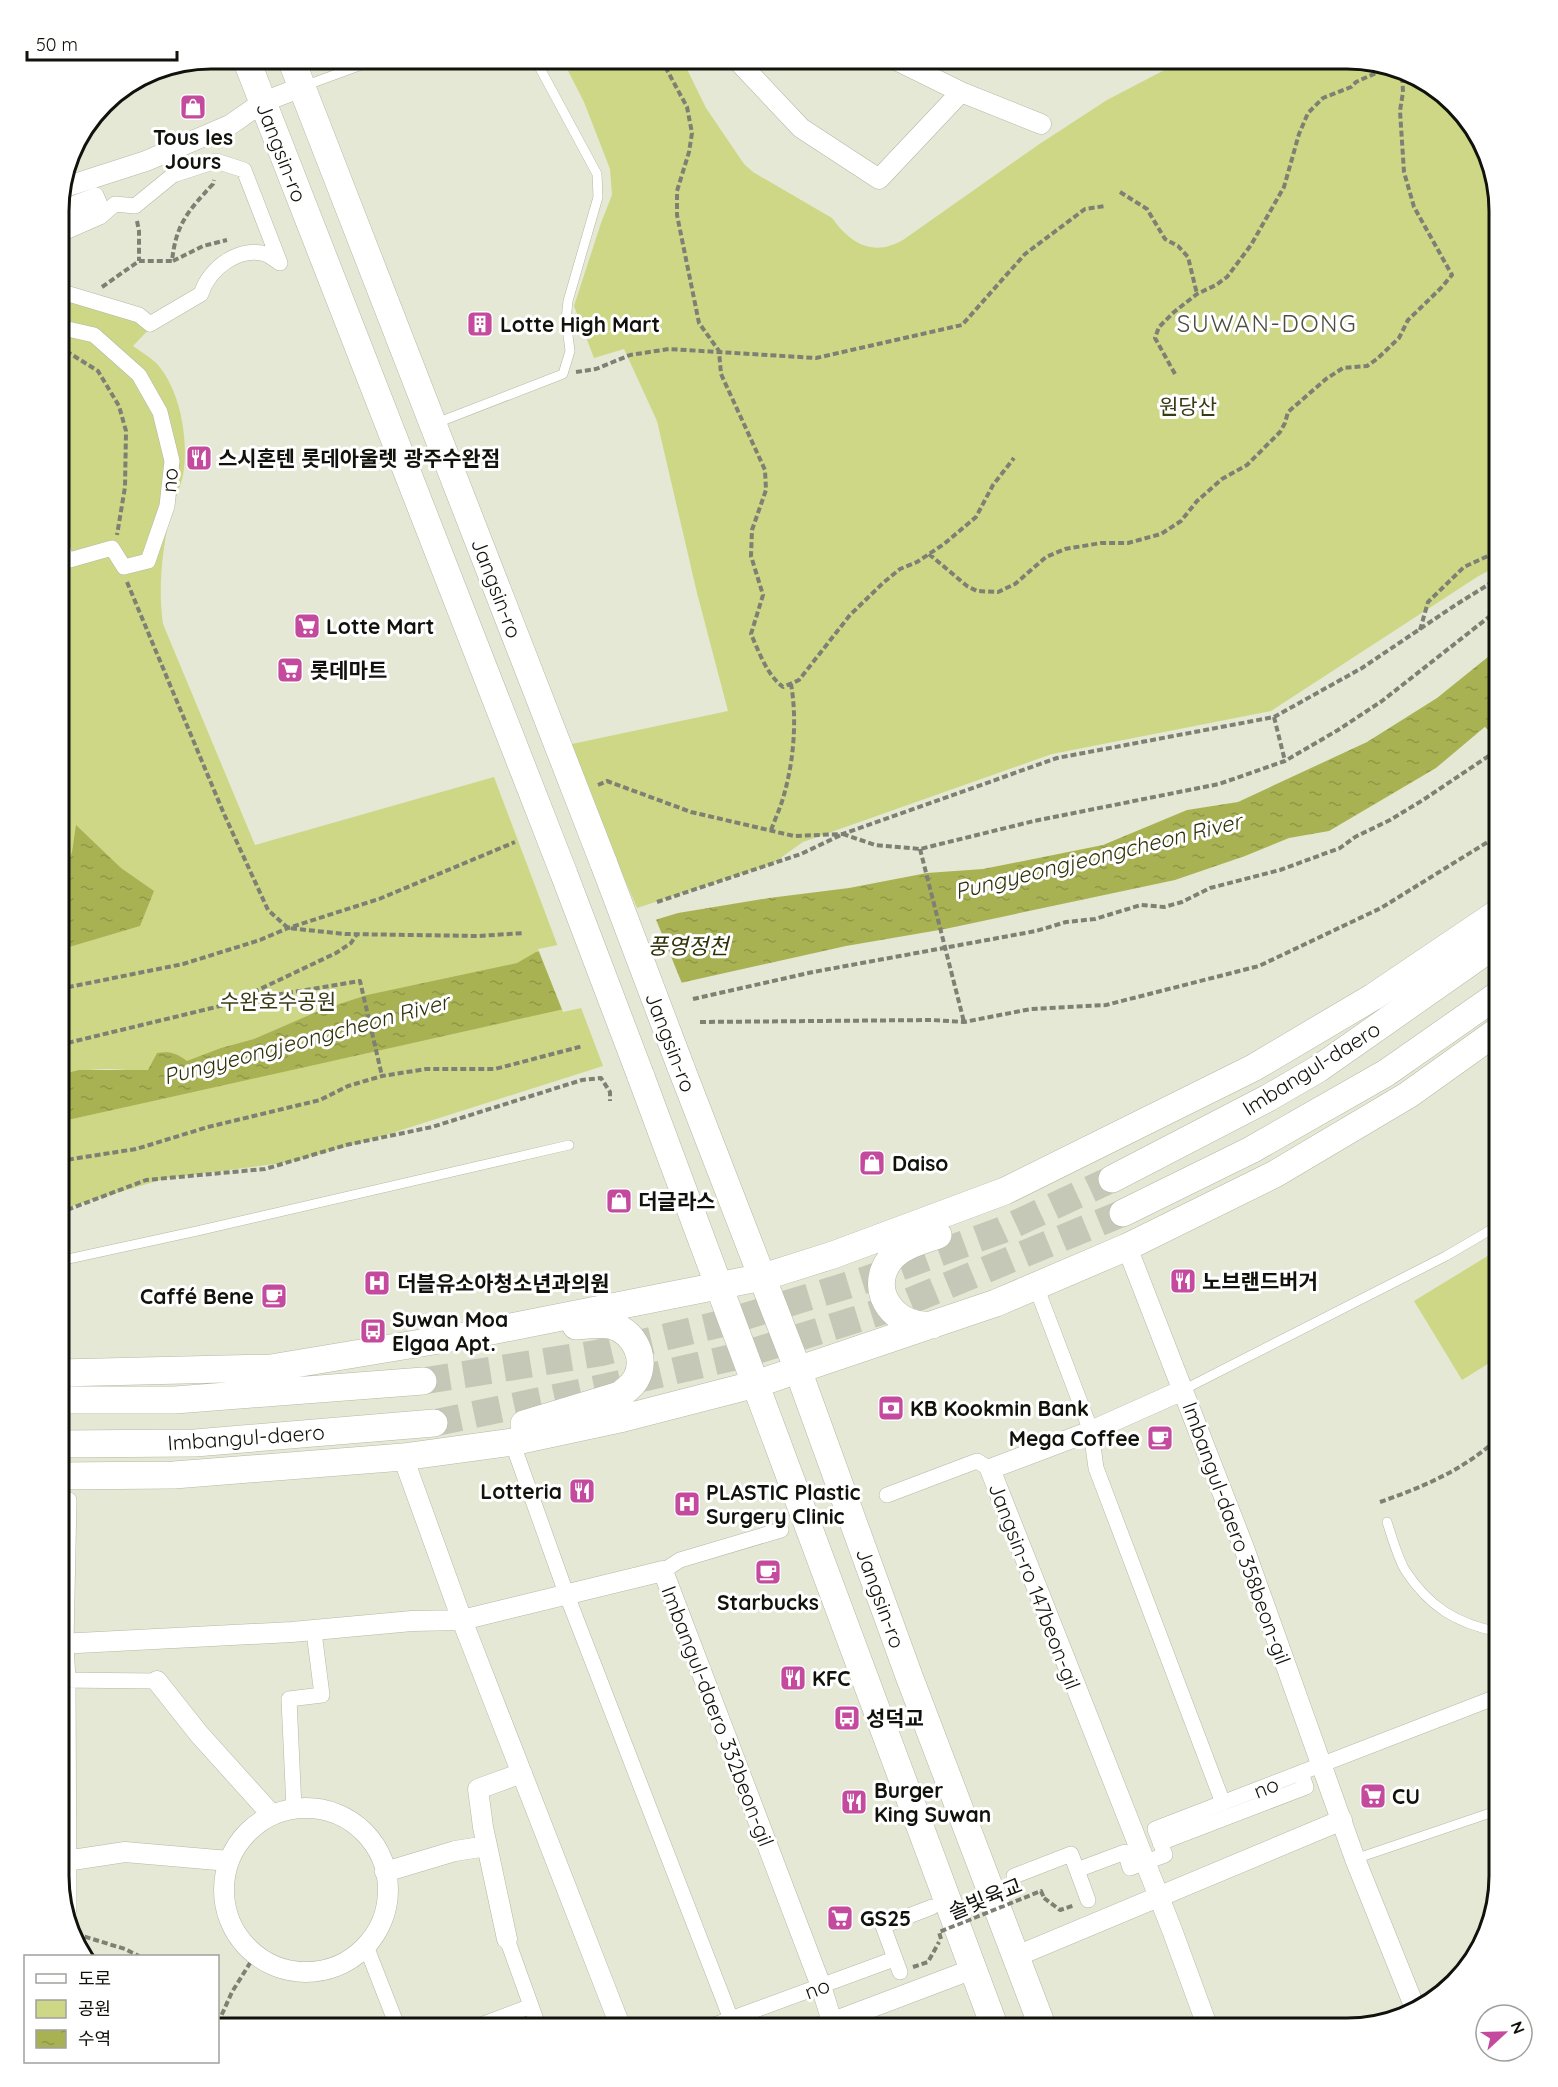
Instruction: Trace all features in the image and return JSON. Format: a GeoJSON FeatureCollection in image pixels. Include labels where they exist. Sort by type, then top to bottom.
{"type":"FeatureCollection","features":[{"type":"Feature","properties":{"kind":"main road","name":"Jangsin-ro"},"geometry":{"type":"LineString","coordinates":[[250,69],[564,874],[991,2018]]}},
{"type":"Feature","properties":{"kind":"main road","name":"Jangsin-ro"},"geometry":{"type":"LineString","coordinates":[[295,69],[763,1277],[909,1676],[1040,2018]]}},
{"type":"Feature","properties":{"kind":"main road"},"geometry":{"type":"LineString","coordinates":[[69,1373],[272,1368],[481,1333],[763,1277],[833,1255],[1005,1191],[1253,1068],[1374,997],[1489,919]]}},
{"type":"Feature","properties":{"kind":"main road","name":"Imbangul-daero"},"geometry":{"type":"LineString","coordinates":[[1112,1179],[1248,1109],[1318,1069],[1489,950]]}},
{"type":"Feature","properties":{"kind":"main road","name":"Imbangul-daero"},"geometry":{"type":"LineString","coordinates":[[1123,1212],[1251,1150],[1386,1072],[1489,1002]]}},
{"type":"Feature","properties":{"kind":"main road"},"geometry":{"type":"LineString","coordinates":[[69,1487],[174,1475],[403,1457],[512,1442],[624,1418],[798,1370],[996,1303],[1127,1246],[1275,1174],[1407,1095],[1489,1038]]}},
{"type":"Feature","properties":{"kind":"main road"},"geometry":{"type":"LineString","coordinates":[[943,1322],[930,1326],[916,1326],[893,1313],[886,1302],[882,1288],[883,1275],[889,1262],[898,1252],[909,1246],[1000,1212],[1048,1188],[1064,1162]]}},
{"type":"Feature","properties":{"kind":"main road"},"geometry":{"type":"LineString","coordinates":[[465,1448],[540,1418],[620,1395],[630,1388],[637,1377],[640,1365],[639,1353],[634,1341],[614,1326],[601,1324],[481,1333]]}},
{"type":"Feature","properties":{"kind":"main road","name":"Imbangul-daero"},"geometry":{"type":"LineString","coordinates":[[69,1400],[175,1400],[423,1381]]}},
{"type":"Feature","properties":{"kind":"main road","name":"Imbangul-daero"},"geometry":{"type":"LineString","coordinates":[[69,1444],[195,1443],[434,1423]]}},
{"type":"Feature","properties":{"kind":"street"},"geometry":{"type":"LineString","coordinates":[[745,69],[801,128],[879,179],[961,92]]}},
{"type":"Feature","properties":{"kind":"street"},"geometry":{"type":"LineString","coordinates":[[914,69],[961,92],[1041,124]]}},
{"type":"Feature","properties":{"kind":"street"},"geometry":{"type":"LineString","coordinates":[[72,185],[156,157],[230,125],[263,102],[302,87]]}},
{"type":"Feature","properties":{"kind":"street"},"geometry":{"type":"LineString","coordinates":[[69,231],[100,217],[115,204],[135,206],[173,175],[219,161],[244,170],[280,263],[267,255],[244,253],[218,267],[204,285],[201,294],[150,324],[139,315],[69,294]]}},
{"type":"Feature","properties":{"kind":"street"},"geometry":{"type":"LineString","coordinates":[[69,205],[96,195],[99,202],[95,207],[69,217]]}},
{"type":"Feature","properties":{"kind":"street","name":"no"},"geometry":{"type":"LineString","coordinates":[[69,329],[94,335],[139,375],[160,412],[172,461],[166,506],[148,561],[124,567],[115,551]]}},
{"type":"Feature","properties":{"kind":"street"},"geometry":{"type":"LineString","coordinates":[[69,560],[112,548],[115,551]]}},
{"type":"Feature","properties":{"kind":"street","name":"Imbangul-daero 358beon-gil"},"geometry":{"type":"LineString","coordinates":[[1127,1246],[1244,1548],[1355,1860],[1412,2002]]}},
{"type":"Feature","properties":{"kind":"street"},"geometry":{"type":"LineString","coordinates":[[1040,1297],[1091,1431],[1096,1468],[1223,1803]]}},
{"type":"Feature","properties":{"kind":"street","name":"Jangsin-ro 147beon-gil"},"geometry":{"type":"LineString","coordinates":[[1183,1390],[1091,1431],[990,1469],[1204,2018]]}},
{"type":"Feature","properties":{"kind":"street"},"geometry":{"type":"LineString","coordinates":[[516,1454],[566,1593],[731,2018]]}},
{"type":"Feature","properties":{"kind":"street"},"geometry":{"type":"LineString","coordinates":[[403,1457],[462,1620],[617,2018]]}},
{"type":"Feature","properties":{"kind":"street"},"geometry":{"type":"LineString","coordinates":[[887,1495],[977,1461],[990,1469]]}},
{"type":"Feature","properties":{"kind":"street"},"geometry":{"type":"LineString","coordinates":[[663,1571],[680,1560],[781,1530]]}},
{"type":"Feature","properties":{"kind":"street","name":"Imbangul-daero 332beon-gil"},"geometry":{"type":"LineString","coordinates":[[69,1644],[292,1632],[412,1621],[462,1620],[663,1571],[821,1986],[826,2018]]}},
{"type":"Feature","properties":{"kind":"street"},"geometry":{"type":"LineString","coordinates":[[294,1809],[289,1699],[322,1695],[315,1640]]}},
{"type":"Feature","properties":{"kind":"street"},"geometry":{"type":"LineString","coordinates":[[69,1680],[157,1681],[199,1734],[272,1815]]}},
{"type":"Feature","properties":{"kind":"street","name":"no"},"geometry":{"type":"LineString","coordinates":[[1144,1863],[1165,1855],[1155,1829],[1489,1700]]}},
{"type":"Feature","properties":{"kind":"street"},"geometry":{"type":"LineString","coordinates":[[522,1773],[478,1789],[487,1846],[507,1939],[535,2018]]}},
{"type":"Feature","properties":{"kind":"street"},"geometry":{"type":"LineString","coordinates":[[1160,1843],[1306,1786],[1301,1773]]}},
{"type":"Feature","properties":{"kind":"street"},"geometry":{"type":"LineString","coordinates":[[294,1809],[319,1809],[349,1820],[362,1830],[380,1856],[388,1887],[387,1904],[382,1919],[366,1946],[354,1957],[325,1970],[293,1971],[277,1967],[255,1955],[239,1938],[226,1909],[224,1885],[229,1861],[246,1834],[258,1823],[272,1815],[294,1809]]}},
{"type":"Feature","properties":{"kind":"street"},"geometry":{"type":"LineString","coordinates":[[1017,1956],[1342,1820]]}},
{"type":"Feature","properties":{"kind":"street"},"geometry":{"type":"LineString","coordinates":[[385,1872],[455,1851],[487,1846]]}},
{"type":"Feature","properties":{"kind":"street"},"geometry":{"type":"LineString","coordinates":[[69,1860],[125,1852],[229,1861]]}},
{"type":"Feature","properties":{"kind":"street"},"geometry":{"type":"LineString","coordinates":[[1077,1870],[1125,1852],[1130,1868],[1144,1863]]}},
{"type":"Feature","properties":{"kind":"street"},"geometry":{"type":"LineString","coordinates":[[1014,1876],[1036,1873],[1071,1854],[1088,1900]]}},
{"type":"Feature","properties":{"kind":"street"},"geometry":{"type":"LineString","coordinates":[[897,1966],[883,1926],[931,1911]]}},
{"type":"Feature","properties":{"kind":"street"},"geometry":{"type":"LineString","coordinates":[[366,1946],[394,2018]]}},
{"type":"Feature","properties":{"kind":"street","name":"no"},"geometry":{"type":"LineString","coordinates":[[734,2018],[821,1986],[897,1966]]}},
{"type":"Feature","properties":{"kind":"street"},"geometry":{"type":"LineString","coordinates":[[847,2018],[973,1969]]}},
{"type":"Feature","properties":{"kind":"street"},"geometry":{"type":"LineString","coordinates":[[499,2018],[531,2006]]}},
{"type":"Feature","properties":{"kind":"lane"},"geometry":{"type":"LineString","coordinates":[[302,87],[349,69]]}},
{"type":"Feature","properties":{"kind":"lane"},"geometry":{"type":"LineString","coordinates":[[433,425],[563,374],[570,351],[566,320],[567,301],[598,197],[599,186],[597,174],[540,69]]}},
{"type":"Feature","properties":{"kind":"lane"},"geometry":{"type":"LineString","coordinates":[[69,1259],[569,1145]]}},
{"type":"Feature","properties":{"kind":"lane"},"geometry":{"type":"LineString","coordinates":[[1183,1390],[1446,1256],[1489,1231]]}},
{"type":"Feature","properties":{"kind":"lane"},"geometry":{"type":"LineString","coordinates":[[1387,1522],[1404,1568],[1426,1596],[1448,1615],[1476,1628],[1489,1630]]}},
{"type":"Feature","properties":{"kind":"lane"},"geometry":{"type":"LineString","coordinates":[[1355,1860],[1489,1814]]}},
{"type":"Feature","properties":{"kind":"path"},"geometry":{"type":"LineString","coordinates":[[667,69],[687,107],[692,133],[689,152],[677,191],[677,215],[699,323],[719,351],[721,374],[765,470],[766,490],[752,530],[751,556],[763,595],[751,634],[777,682],[783,687],[799,680],[850,615],[882,583],[929,554],[976,517],[993,486],[1014,458]]}},
{"type":"Feature","properties":{"kind":"path"},"geometry":{"type":"LineString","coordinates":[[1175,374],[1155,338],[1159,327],[1197,294],[1227,277],[1251,245],[1284,187],[1299,134],[1308,113],[1323,98],[1351,87],[1356,82],[1377,73]]}},
{"type":"Feature","properties":{"kind":"path"},"geometry":{"type":"LineString","coordinates":[[929,554],[966,586],[977,591],[998,592],[1015,584],[1046,556],[1065,549],[1101,543],[1128,543],[1161,534],[1181,521],[1197,501],[1222,479],[1247,465],[1280,432],[1288,412],[1304,397],[1343,368],[1367,366],[1399,338],[1408,320],[1452,274],[1414,207],[1404,172],[1400,111],[1402,81]]}},
{"type":"Feature","properties":{"kind":"path"},"geometry":{"type":"LineString","coordinates":[[92,300],[98,290],[139,261],[172,261],[175,240],[186,213],[213,184],[219,161]]}},
{"type":"Feature","properties":{"kind":"path"},"geometry":{"type":"LineString","coordinates":[[1119,192],[1147,208],[1165,239],[1178,246],[1188,257],[1197,294]]}},
{"type":"Feature","properties":{"kind":"path"},"geometry":{"type":"LineString","coordinates":[[133,206],[140,231],[139,261]]}},
{"type":"Feature","properties":{"kind":"path"},"geometry":{"type":"LineString","coordinates":[[563,374],[596,369],[630,355],[669,349],[816,358],[962,325],[1025,254],[1085,209],[1105,206]]}},
{"type":"Feature","properties":{"kind":"path"},"geometry":{"type":"LineString","coordinates":[[69,345],[76,331]]}},
{"type":"Feature","properties":{"kind":"path"},"geometry":{"type":"LineString","coordinates":[[69,353],[98,371],[119,406],[126,431],[125,487],[115,551],[224,814],[268,910],[288,928],[345,934],[479,936],[524,933]]}},
{"type":"Feature","properties":{"kind":"path"},"geometry":{"type":"LineString","coordinates":[[1419,631],[1428,602],[1464,567],[1489,555]]}},
{"type":"Feature","properties":{"kind":"path"},"geometry":{"type":"LineString","coordinates":[[657,902],[801,854],[843,834],[1057,759],[1274,717],[1362,668],[1489,585]]}},
{"type":"Feature","properties":{"kind":"path"},"geometry":{"type":"LineString","coordinates":[[598,784],[607,781],[691,812],[794,836],[843,834],[875,844],[920,849],[1034,821],[1219,784],[1285,761],[1383,702],[1489,618]]}},
{"type":"Feature","properties":{"kind":"path"},"geometry":{"type":"LineString","coordinates":[[771,830],[785,791],[792,747],[795,703],[791,684]]}},
{"type":"Feature","properties":{"kind":"path"},"geometry":{"type":"LineString","coordinates":[[1274,717],[1285,761]]}},
{"type":"Feature","properties":{"kind":"path"},"geometry":{"type":"LineString","coordinates":[[693,999],[813,972],[1036,931],[1066,922],[1095,919],[1141,905],[1164,907],[1182,902],[1210,888],[1281,870],[1340,848],[1355,837],[1423,800],[1489,756]]}},
{"type":"Feature","properties":{"kind":"path"},"geometry":{"type":"LineString","coordinates":[[69,987],[183,964],[260,940],[288,928],[379,899],[515,842]]}},
{"type":"Feature","properties":{"kind":"path"},"geometry":{"type":"LineString","coordinates":[[700,1022],[932,1020],[964,1022],[1031,1009],[1106,1005],[1259,966],[1381,908],[1489,842]]}},
{"type":"Feature","properties":{"kind":"path"},"geometry":{"type":"LineString","coordinates":[[920,849],[964,1022]]}},
{"type":"Feature","properties":{"kind":"path"},"geometry":{"type":"LineString","coordinates":[[231,1004],[336,953],[351,943],[357,934]]}},
{"type":"Feature","properties":{"kind":"path"},"geometry":{"type":"LineString","coordinates":[[69,1043],[231,1004],[360,981],[382,1076]]}},
{"type":"Feature","properties":{"kind":"path"},"geometry":{"type":"LineString","coordinates":[[69,1159],[136,1149],[208,1127],[320,1100],[348,1086],[382,1076],[426,1070],[495,1069],[583,1046]]}},
{"type":"Feature","properties":{"kind":"path"},"geometry":{"type":"LineString","coordinates":[[69,1210],[146,1180],[265,1169],[346,1145],[443,1124],[582,1080],[601,1078],[610,1092],[610,1101]]}},
{"type":"Feature","properties":{"kind":"path"},"geometry":{"type":"LineString","coordinates":[[1380,1502],[1415,1489],[1461,1467],[1489,1447]]}},
{"type":"Feature","properties":{"kind":"path","name":"솔빛육교"},"geometry":{"type":"LineString","coordinates":[[897,1966],[928,1962],[941,1939],[939,1932],[1041,1891],[1044,1898],[1060,1910],[1088,1900]]}},
{"type":"Feature","properties":{"kind":"path"},"geometry":{"type":"LineString","coordinates":[[83,1936],[137,1955]]}},
{"type":"Feature","properties":{"kind":"path"},"geometry":{"type":"LineString","coordinates":[[221,2018],[232,1992],[255,1955]]}},
{"type":"Feature","properties":{"kind":"green space","name":"원당산"},"geometry":{"type":"Polygon","coordinates":[[[567,69],[687,69],[706,108],[744,164],[753,172],[832,218],[855,241],[872,247],[882,247],[903,240],[1038,145],[1107,100],[1166,69],[1356,69],[1393,77],[1418,88],[1454,117],[1465,132],[1478,157],[1488,192],[1489,570],[1271,711],[1052,754],[803,842],[772,864],[637,908],[567,745],[728,711],[697,593],[657,421],[624,349],[594,358],[574,306],[612,195],[610,169],[584,102],[567,69]]]}},
{"type":"Feature","properties":{"kind":"green space","name":"수완호수공원"},"geometry":{"type":"Polygon","coordinates":[[[69,302],[152,326],[133,346],[150,357],[166,376],[178,403],[185,447],[183,475],[170,513],[163,558],[161,598],[163,624],[255,845],[494,777],[603,1066],[370,1140],[290,1162],[167,1178],[69,1207],[69,1120],[125,1107],[135,1071],[96,1069],[69,1073],[69,302]]]}},
{"type":"Feature","properties":{"kind":"green space"},"geometry":{"type":"Polygon","coordinates":[[[1489,1255],[1489,1363],[1462,1380],[1414,1301],[1489,1255]]]}},
{"type":"Feature","properties":{"kind":"water","name":"풍영정천"},"geometry":{"type":"Polygon","coordinates":[[[1489,656],[1489,723],[1436,768],[1329,831],[1289,838],[1175,880],[945,929],[846,946],[69,1120],[69,1072],[79,1070],[148,1070],[157,1053],[162,1052],[173,1053],[187,1061],[254,1039],[321,1010],[367,995],[517,963],[536,952],[569,946],[678,913],[849,888],[927,873],[983,869],[1103,845],[1187,810],[1238,802],[1367,742],[1437,698],[1489,656]]]}},
{"type":"Feature","properties":{"kind":"water"},"geometry":{"type":"Polygon","coordinates":[[[76,825],[121,868],[154,891],[140,926],[69,947],[69,860],[76,825]]]}},
{"type":"Feature","properties":{"kind":"pier"},"geometry":{"type":"Polygon","coordinates":[[[655,917],[683,986],[563,1012],[538,949],[568,943],[655,917]]]}},
{"type":"Feature","properties":{"kind":"waterway"},"geometry":{"type":"LineString","coordinates":[[1482,720],[1489,727]]}},
{"type":"Feature","properties":{"kind":"tunnel"},"geometry":{"type":"LineString","coordinates":[[423,1381],[599,1353],[720,1324],[865,1280],[1002,1230],[1112,1179]]}},
{"type":"Feature","properties":{"kind":"tunnel"},"geometry":{"type":"LineString","coordinates":[[434,1423],[739,1356],[893,1308],[1123,1213]]}},
{"type":"Feature","properties":{"kind":"place","name":"Tous les Jours"},"geometry":{"type":"Point","coordinates":[193,107]}},
{"type":"Feature","properties":{"kind":"place","name":"Lotte High Mart"},"geometry":{"type":"Point","coordinates":[480,324]}},
{"type":"Feature","properties":{"kind":"place","name":"스시혼텐 롯데아울렛 광주수완점"},"geometry":{"type":"Point","coordinates":[199,458]}},
{"type":"Feature","properties":{"kind":"place","name":"Lotte Mart"},"geometry":{"type":"Point","coordinates":[307,626]}},
{"type":"Feature","properties":{"kind":"place","name":"롯데마트"},"geometry":{"type":"Point","coordinates":[290,670]}},
{"type":"Feature","properties":{"kind":"place","name":"Daiso"},"geometry":{"type":"Point","coordinates":[872,1163]}},
{"type":"Feature","properties":{"kind":"place","name":"더글라스"},"geometry":{"type":"Point","coordinates":[619,1201]}},
{"type":"Feature","properties":{"kind":"place","name":"노브랜드버거"},"geometry":{"type":"Point","coordinates":[1183,1281]}},
{"type":"Feature","properties":{"kind":"place","name":"더블유소아청소년과의원"},"geometry":{"type":"Point","coordinates":[377,1283]}},
{"type":"Feature","properties":{"kind":"place","name":"Caffé Bene"},"geometry":{"type":"Point","coordinates":[274,1296]}},
{"type":"Feature","properties":{"kind":"place","name":"Suwan Moa Elgaa Apt."},"geometry":{"type":"Point","coordinates":[373,1331]}},
{"type":"Feature","properties":{"kind":"place","name":"KB Kookmin Bank"},"geometry":{"type":"Point","coordinates":[891,1408]}},
{"type":"Feature","properties":{"kind":"place","name":"Mega Coffee"},"geometry":{"type":"Point","coordinates":[1160,1438]}},
{"type":"Feature","properties":{"kind":"place","name":"Lotteria"},"geometry":{"type":"Point","coordinates":[582,1491]}},
{"type":"Feature","properties":{"kind":"place","name":"PLASTIC Plastic Surgery Clinic"},"geometry":{"type":"Point","coordinates":[687,1504]}},
{"type":"Feature","properties":{"kind":"place","name":"Starbucks"},"geometry":{"type":"Point","coordinates":[768,1572]}},
{"type":"Feature","properties":{"kind":"place","name":"KFC"},"geometry":{"type":"Point","coordinates":[793,1678]}},
{"type":"Feature","properties":{"kind":"place","name":"성덕교"},"geometry":{"type":"Point","coordinates":[847,1718]}},
{"type":"Feature","properties":{"kind":"place","name":"CU"},"geometry":{"type":"Point","coordinates":[1373,1796]}},
{"type":"Feature","properties":{"kind":"place","name":"Burger King Suwan"},"geometry":{"type":"Point","coordinates":[854,1802]}},
{"type":"Feature","properties":{"kind":"place","name":"GS25"},"geometry":{"type":"Point","coordinates":[840,1918]}},
{"type":"Feature","properties":{"kind":"district","name":"SUWAN-DONG"},"geometry":{"type":"Point","coordinates":[1267,323]}},
{"type":"Feature","properties":{"kind":"water label","name":"Pungyeongjeongcheon River"},"geometry":{"type":"Point","coordinates":[1098,856]}},
{"type":"Feature","properties":{"kind":"water label","name":"Pungyeongjeongcheon River"},"geometry":{"type":"Point","coordinates":[306,1039]}}]}
